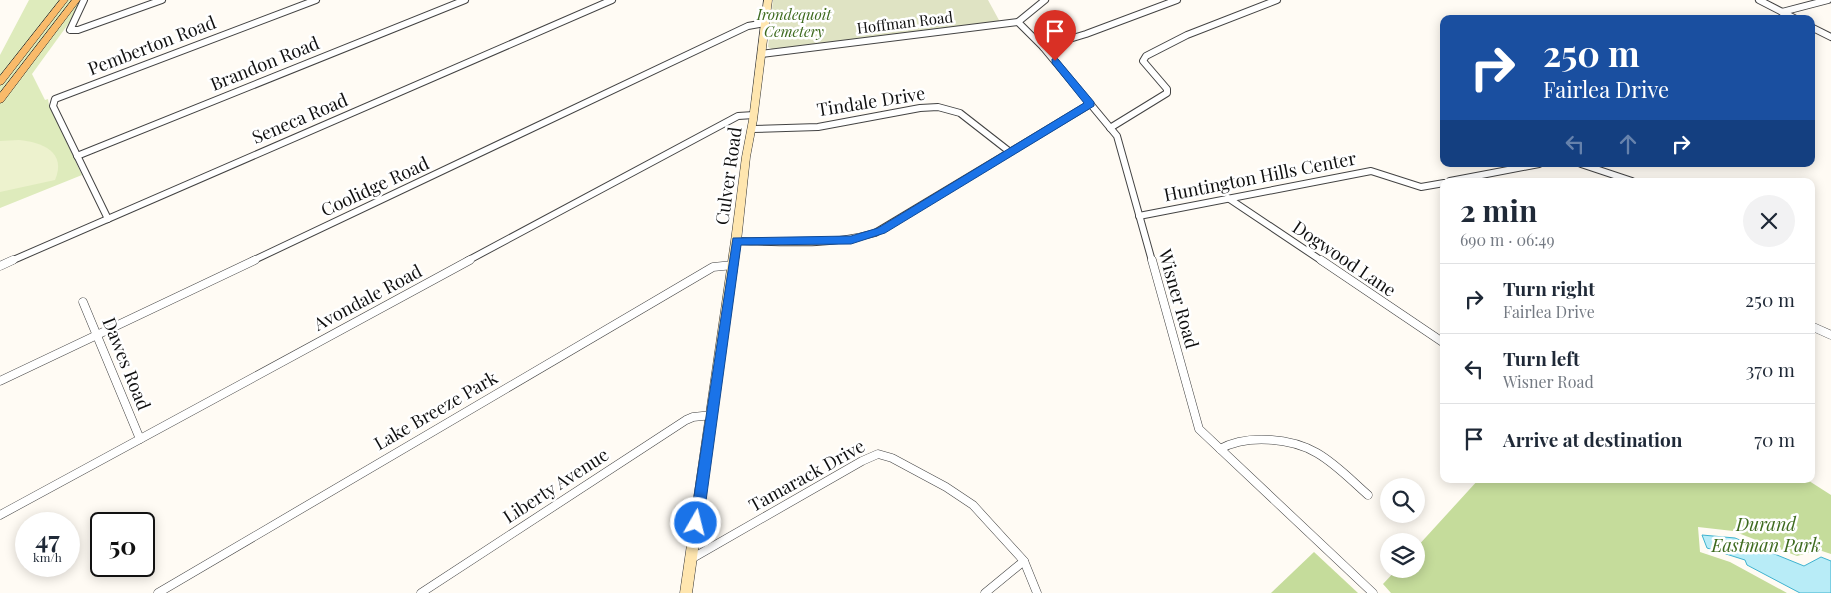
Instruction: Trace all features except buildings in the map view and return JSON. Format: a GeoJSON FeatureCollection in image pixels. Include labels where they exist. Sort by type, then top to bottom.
{"type":"FeatureCollection","features":[{"type":"Feature","properties":{"kind":"main road"},"geometry":{"type":"LineString","coordinates":[[0,82],[64,0]]}},
{"type":"Feature","properties":{"kind":"main road"},"geometry":{"type":"LineString","coordinates":[[0,100],[76,0]]}},
{"type":"Feature","properties":{"kind":"main road","name":"Culver Road"},"geometry":{"type":"LineString","coordinates":[[686,593],[733,264],[746,157],[754,115],[768,0]]}},
{"type":"Feature","properties":{"kind":"street"},"geometry":{"type":"LineString","coordinates":[[84,0],[69,28],[72,31],[162,0]]}},
{"type":"Feature","properties":{"kind":"street","name":"Pemberton Road"},"geometry":{"type":"LineString","coordinates":[[77,156],[53,106],[55,100],[316,0]]}},
{"type":"Feature","properties":{"kind":"street","name":"Brandon Road"},"geometry":{"type":"LineString","coordinates":[[77,156],[465,0]]}},
{"type":"Feature","properties":{"kind":"street","name":"Seneca Road"},"geometry":{"type":"LineString","coordinates":[[0,266],[612,0]]}},
{"type":"Feature","properties":{"kind":"street"},"geometry":{"type":"LineString","coordinates":[[1018,22],[1045,0]]}},
{"type":"Feature","properties":{"kind":"street"},"geometry":{"type":"LineString","coordinates":[[1043,47],[1086,34],[1177,0]]}},
{"type":"Feature","properties":{"kind":"street"},"geometry":{"type":"LineString","coordinates":[[1110,128],[1167,93],[1167,89],[1143,61],[1146,56],[1188,35],[1277,0]]}},
{"type":"Feature","properties":{"kind":"street"},"geometry":{"type":"LineString","coordinates":[[1759,0],[1788,15]]}},
{"type":"Feature","properties":{"kind":"street"},"geometry":{"type":"LineString","coordinates":[[1782,12],[1828,0]]}},
{"type":"Feature","properties":{"kind":"street","name":"Wisner Road"},"geometry":{"type":"LineString","coordinates":[[1018,22],[1043,47],[1117,136],[1199,429],[1373,593]]}},
{"type":"Feature","properties":{"kind":"street","name":"Hoffman Road"},"geometry":{"type":"LineString","coordinates":[[761,54],[1018,22]]}},
{"type":"Feature","properties":{"kind":"street","name":"Coolidge Road"},"geometry":{"type":"LineString","coordinates":[[0,381],[748,26],[765,23]]}},
{"type":"Feature","properties":{"kind":"street"},"geometry":{"type":"LineString","coordinates":[[1815,29],[1831,37]]}},
{"type":"Feature","properties":{"kind":"street"},"geometry":{"type":"LineString","coordinates":[[736,241],[835,241],[864,237],[882,230],[1090,104]]}},
{"type":"Feature","properties":{"kind":"street","name":"Tindale Drive"},"geometry":{"type":"LineString","coordinates":[[752,128],[818,127],[920,108],[938,107],[960,113],[1010,152]]}},
{"type":"Feature","properties":{"kind":"street","name":"Avondale Road"},"geometry":{"type":"LineString","coordinates":[[0,515],[684,144],[738,116],[754,115]]}},
{"type":"Feature","properties":{"kind":"street"},"geometry":{"type":"LineString","coordinates":[[77,156],[108,219]]}},
{"type":"Feature","properties":{"kind":"street"},"geometry":{"type":"LineString","coordinates":[[1466,178],[1524,167]]}},
{"type":"Feature","properties":{"kind":"street"},"geometry":{"type":"LineString","coordinates":[[1590,167],[1623,178]]}},
{"type":"Feature","properties":{"kind":"street","name":"Huntington Hills Center"},"geometry":{"type":"LineString","coordinates":[[1139,216],[1371,171],[1421,187],[1440,183]]}},
{"type":"Feature","properties":{"kind":"street","name":"Dogwood Lane"},"geometry":{"type":"LineString","coordinates":[[1228,198],[1440,341]]}},
{"type":"Feature","properties":{"kind":"street","name":"Lake Breeze Park"},"geometry":{"type":"LineString","coordinates":[[158,593],[713,267],[733,264]]}},
{"type":"Feature","properties":{"kind":"street","name":"Dawes Road"},"geometry":{"type":"LineString","coordinates":[[83,302],[140,439]]}},
{"type":"Feature","properties":{"kind":"street"},"geometry":{"type":"LineString","coordinates":[[1815,328],[1831,335]]}},
{"type":"Feature","properties":{"kind":"street","name":"Liberty Avenue"},"geometry":{"type":"LineString","coordinates":[[421,593],[686,420],[702,415],[712,415]]}},
{"type":"Feature","properties":{"kind":"street"},"geometry":{"type":"LineString","coordinates":[[1220,449],[1227,443],[1253,440],[1305,448],[1323,457],[1368,495]]}},
{"type":"Feature","properties":{"kind":"street","name":"Tamarack Drive"},"geometry":{"type":"LineString","coordinates":[[691,559],[862,461],[878,454],[892,458],[946,487],[973,505],[1024,561],[1037,593]]}},
{"type":"Feature","properties":{"kind":"street"},"geometry":{"type":"LineString","coordinates":[[985,593],[1024,561]]}},
{"type":"Feature","properties":{"kind":"green space"},"geometry":{"type":"Polygon","coordinates":[[[29,0],[82,0],[69,23],[32,74],[45,100],[48,99],[49,105],[82,175],[0,208],[0,55],[29,0]]]}},
{"type":"Feature","properties":{"kind":"green space","name":"Irondequoit Cemetery"},"geometry":{"type":"Polygon","coordinates":[[[773,0],[988,0],[1000,22],[774,50],[768,47],[773,0]]]}},
{"type":"Feature","properties":{"kind":"green space"},"geometry":{"type":"Polygon","coordinates":[[[19,140],[36,143],[50,150],[58,162],[55,180],[0,192],[0,141],[19,140]]]}},
{"type":"Feature","properties":{"kind":"green space","name":"Durand Eastman Park"},"geometry":{"type":"Polygon","coordinates":[[[1475,483],[1812,483],[1831,495],[1831,554],[1819,550],[1797,556],[1733,531],[1698,527],[1700,552],[1730,562],[1787,593],[1391,593],[1383,584],[1389,578],[1425,578],[1425,538],[1475,483]]]}},
{"type":"Feature","properties":{"kind":"green space"},"geometry":{"type":"Polygon","coordinates":[[[1314,552],[1358,593],[1271,593],[1314,552]]]}},
{"type":"Feature","properties":{"kind":"water"},"geometry":{"type":"Polygon","coordinates":[[[1702,535],[1735,538],[1804,566],[1821,557],[1831,561],[1831,593],[1800,593],[1747,565],[1745,560],[1707,548],[1702,535]]]}},
{"type":"Feature","properties":{"kind":"route"},"geometry":{"type":"LineString","coordinates":[[696,523],[736,241],[851,240],[882,230],[1090,104],[1055,61]]}}]}
